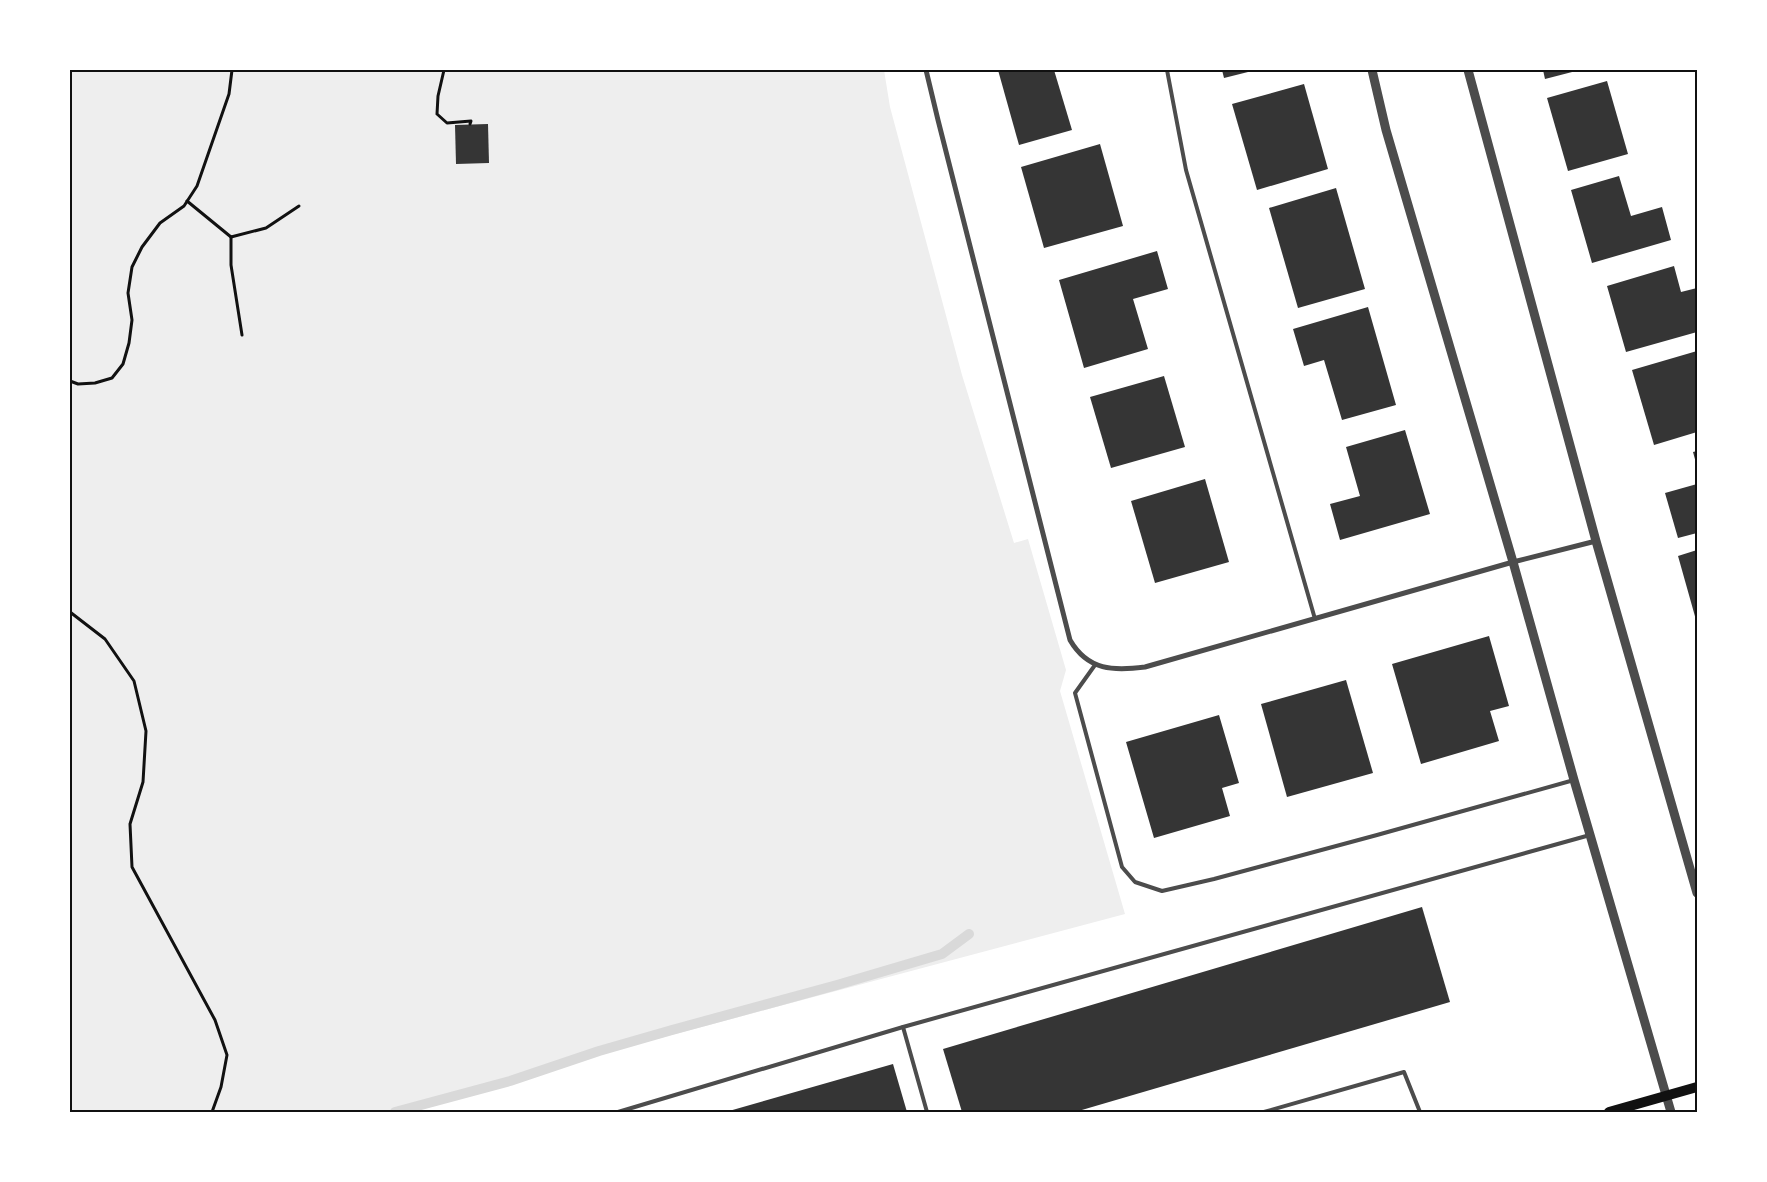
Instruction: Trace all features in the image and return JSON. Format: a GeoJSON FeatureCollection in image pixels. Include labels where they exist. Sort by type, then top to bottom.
{"type":"FeatureCollection","features":[{"type":"Feature","properties":{"kind":"main road"},"geometry":{"type":"LineString","coordinates":[[1610,1112],[1697,1087]]}},
{"type":"Feature","properties":{"kind":"street"},"geometry":{"type":"LineString","coordinates":[[926,70],[1070,640],[1076,650],[1094,665],[1119,670],[1145,667],[1513,562],[1596,541]]}},
{"type":"Feature","properties":{"kind":"street"},"geometry":{"type":"LineString","coordinates":[[1372,70],[1386,130],[1513,562],[1574,780],[1671,1112]]}},
{"type":"Feature","properties":{"kind":"street"},"geometry":{"type":"LineString","coordinates":[[1468,70],[1596,541],[1697,893]]}},
{"type":"Feature","properties":{"kind":"lane"},"geometry":{"type":"LineString","coordinates":[[1167,70],[1186,170],[1315,619]]}},
{"type":"Feature","properties":{"kind":"lane"},"geometry":{"type":"LineString","coordinates":[[1094,665],[1075,693],[1122,867],[1134,882],[1162,891],[1224,877],[1574,780]]}},
{"type":"Feature","properties":{"kind":"lane"},"geometry":{"type":"LineString","coordinates":[[618,1112],[903,1027],[1590,835]]}},
{"type":"Feature","properties":{"kind":"lane"},"geometry":{"type":"LineString","coordinates":[[903,1027],[927,1112]]}},
{"type":"Feature","properties":{"kind":"lane"},"geometry":{"type":"LineString","coordinates":[[1264,1112],[1404,1072],[1420,1112]]}},
{"type":"Feature","properties":{"kind":"path"},"geometry":{"type":"LineString","coordinates":[[70,381],[78,384],[112,378],[124,364],[132,320],[128,293],[132,267],[142,247],[160,222],[184,206],[197,186],[229,94],[232,70]]}},
{"type":"Feature","properties":{"kind":"path"},"geometry":{"type":"LineString","coordinates":[[444,70],[436,114],[447,123],[471,121],[470,124]]}},
{"type":"Feature","properties":{"kind":"path"},"geometry":{"type":"LineString","coordinates":[[187,201],[231,237]]}},
{"type":"Feature","properties":{"kind":"path"},"geometry":{"type":"LineString","coordinates":[[231,237],[266,228],[299,206]]}},
{"type":"Feature","properties":{"kind":"path"},"geometry":{"type":"LineString","coordinates":[[231,237],[231,265],[242,335]]}},
{"type":"Feature","properties":{"kind":"path"},"geometry":{"type":"LineString","coordinates":[[70,612],[105,639],[134,681],[146,731],[143,782],[130,824],[132,867],[215,1020],[228,1054],[221,1087],[212,1112]]}},
{"type":"Feature","properties":{"kind":"shaded area"},"geometry":{"type":"Polygon","coordinates":[[[70,70],[884,70],[890,107],[962,375],[1014,543],[1028,539],[1066,670],[1060,691],[1125,914],[383,1112],[70,1112],[70,70]]]}},
{"type":"Feature","properties":{"kind":"building"},"geometry":{"type":"Polygon","coordinates":[[[998,70],[1054,70],[1072,130],[1019,145],[998,70]]]}},
{"type":"Feature","properties":{"kind":"building"},"geometry":{"type":"Polygon","coordinates":[[[1222,70],[1252,70],[1252,71],[1224,78],[1222,70]]]}},
{"type":"Feature","properties":{"kind":"building"},"geometry":{"type":"Polygon","coordinates":[[[1543,70],[1576,70],[1576,71],[1545,79],[1543,70]]]}},
{"type":"Feature","properties":{"kind":"building"},"geometry":{"type":"Polygon","coordinates":[[[1607,81],[1628,154],[1568,171],[1547,98],[1607,81]]]}},
{"type":"Feature","properties":{"kind":"building"},"geometry":{"type":"Polygon","coordinates":[[[1304,84],[1328,169],[1257,190],[1232,104],[1304,84]]]}},
{"type":"Feature","properties":{"kind":"building"},"geometry":{"type":"Polygon","coordinates":[[[488,124],[489,163],[456,164],[455,125],[488,124]]]}},
{"type":"Feature","properties":{"kind":"building"},"geometry":{"type":"Polygon","coordinates":[[[1100,144],[1123,226],[1044,248],[1021,167],[1100,144]]]}},
{"type":"Feature","properties":{"kind":"building"},"geometry":{"type":"Polygon","coordinates":[[[1619,176],[1631,216],[1662,207],[1671,240],[1592,263],[1571,190],[1619,176]]]}},
{"type":"Feature","properties":{"kind":"building"},"geometry":{"type":"Polygon","coordinates":[[[1336,188],[1365,289],[1298,308],[1269,208],[1336,188]]]}},
{"type":"Feature","properties":{"kind":"building"},"geometry":{"type":"Polygon","coordinates":[[[1157,251],[1168,289],[1133,299],[1148,349],[1084,368],[1059,280],[1157,251]]]}},
{"type":"Feature","properties":{"kind":"building"},"geometry":{"type":"Polygon","coordinates":[[[1674,266],[1681,292],[1697,288],[1697,332],[1626,352],[1607,286],[1674,266]]]}},
{"type":"Feature","properties":{"kind":"building"},"geometry":{"type":"Polygon","coordinates":[[[1368,307],[1396,405],[1342,420],[1324,360],[1304,366],[1293,329],[1368,307]]]}},
{"type":"Feature","properties":{"kind":"building"},"geometry":{"type":"Polygon","coordinates":[[[1697,351],[1697,432],[1654,445],[1632,370],[1697,351]]]}},
{"type":"Feature","properties":{"kind":"building"},"geometry":{"type":"Polygon","coordinates":[[[1164,376],[1185,447],[1111,468],[1090,397],[1164,376]]]}},
{"type":"Feature","properties":{"kind":"building"},"geometry":{"type":"Polygon","coordinates":[[[1405,430],[1430,514],[1340,540],[1330,504],[1360,496],[1346,447],[1405,430]]]}},
{"type":"Feature","properties":{"kind":"building"},"geometry":{"type":"Polygon","coordinates":[[[1697,451],[1697,463],[1696,463],[1693,452],[1697,451]]]}},
{"type":"Feature","properties":{"kind":"building"},"geometry":{"type":"Polygon","coordinates":[[[1205,479],[1229,562],[1155,583],[1131,501],[1205,479]]]}},
{"type":"Feature","properties":{"kind":"building"},"geometry":{"type":"Polygon","coordinates":[[[1697,484],[1697,533],[1678,538],[1665,493],[1697,484]]]}},
{"type":"Feature","properties":{"kind":"building"},"geometry":{"type":"Polygon","coordinates":[[[1697,550],[1697,620],[1696,620],[1678,556],[1697,550]]]}},
{"type":"Feature","properties":{"kind":"building"},"geometry":{"type":"Polygon","coordinates":[[[1489,636],[1509,706],[1490,711],[1499,741],[1421,764],[1392,664],[1489,636]]]}},
{"type":"Feature","properties":{"kind":"building"},"geometry":{"type":"Polygon","coordinates":[[[1346,680],[1373,773],[1287,797],[1261,704],[1346,680]]]}},
{"type":"Feature","properties":{"kind":"building"},"geometry":{"type":"Polygon","coordinates":[[[1219,715],[1239,783],[1222,788],[1230,816],[1154,838],[1126,742],[1219,715]]]}},
{"type":"Feature","properties":{"kind":"building"},"geometry":{"type":"Polygon","coordinates":[[[1422,907],[1450,1002],[1075,1112],[962,1112],[943,1049],[1422,907]]]}},
{"type":"Feature","properties":{"kind":"building"},"geometry":{"type":"Polygon","coordinates":[[[893,1064],[907,1112],[729,1112],[729,1111],[893,1064]]]}},
{"type":"Feature","properties":{"kind":"waterway"},"geometry":{"type":"LineString","coordinates":[[395,1112],[510,1081],[599,1051],[942,954],[969,934]]}}]}
